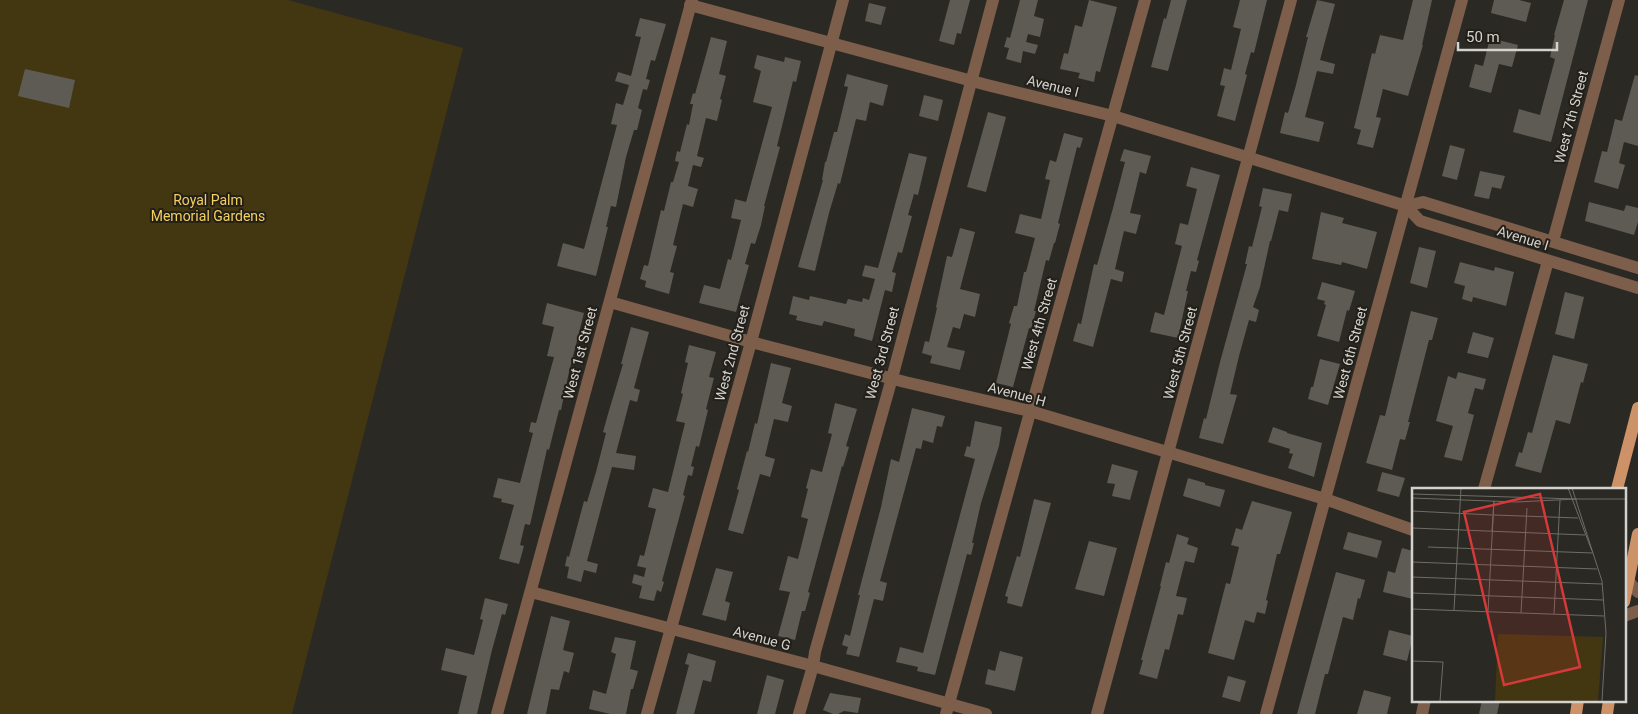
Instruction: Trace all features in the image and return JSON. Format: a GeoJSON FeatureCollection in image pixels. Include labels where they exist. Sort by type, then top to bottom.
{"type":"FeatureCollection","features":[{"type":"Feature","properties":{"kind":"main road"},"geometry":{"type":"LineString","coordinates":[[1617,488],[1638,408]]}},
{"type":"Feature","properties":{"kind":"main road"},"geometry":{"type":"LineString","coordinates":[[1626,592],[1638,534]]}},
{"type":"Feature","properties":{"kind":"street","name":"West 2nd Street"},"geometry":{"type":"LineString","coordinates":[[647,714],[751,342],[843,0]]}},
{"type":"Feature","properties":{"kind":"street","name":"West 3rd Street"},"geometry":{"type":"LineString","coordinates":[[799,714],[892,378],[993,0]]}},
{"type":"Feature","properties":{"kind":"street","name":"West 4th Street"},"geometry":{"type":"LineString","coordinates":[[947,709],[1145,0]]}},
{"type":"Feature","properties":{"kind":"street","name":"West 5th Street"},"geometry":{"type":"LineString","coordinates":[[1097,714],[1291,0]]}},
{"type":"Feature","properties":{"kind":"street","name":"West 6th Street"},"geometry":{"type":"LineString","coordinates":[[1266,714],[1462,0]]}},
{"type":"Feature","properties":{"kind":"street","name":"West 7th Street"},"geometry":{"type":"LineString","coordinates":[[1553,241],[1619,0]]}},
{"type":"Feature","properties":{"kind":"street","name":"Avenue I"},"geometry":{"type":"LineString","coordinates":[[691,2],[831,43],[1113,116],[1406,206],[1420,221],[1638,288]]}},
{"type":"Feature","properties":{"kind":"street","name":"West 1st Street"},"geometry":{"type":"LineString","coordinates":[[497,714],[691,2]]}},
{"type":"Feature","properties":{"kind":"street","name":"Avenue I"},"geometry":{"type":"LineString","coordinates":[[1406,206],[1424,202],[1638,268]]}},
{"type":"Feature","properties":{"kind":"street"},"geometry":{"type":"LineString","coordinates":[[1484,488],[1548,261]]}},
{"type":"Feature","properties":{"kind":"street","name":"Avenue H"},"geometry":{"type":"LineString","coordinates":[[610,302],[751,342],[1030,411],[1325,499],[1412,530]]}},
{"type":"Feature","properties":{"kind":"street"},"geometry":{"type":"LineString","coordinates":[[1628,582],[1638,592]]}},
{"type":"Feature","properties":{"kind":"street","name":"Avenue G"},"geometry":{"type":"LineString","coordinates":[[531,592],[813,666],[947,709],[986,714]]}},
{"type":"Feature","properties":{"kind":"street"},"geometry":{"type":"LineString","coordinates":[[1626,615],[1638,611]]}},
{"type":"Feature","properties":{"kind":"green space","name":"Royal Palm Memorial Gardens"},"geometry":{"type":"Polygon","coordinates":[[[0,0],[288,0],[463,48],[292,714],[0,714],[0,0]]]}},
{"type":"Feature","properties":{"kind":"building"},"geometry":{"type":"Polygon","coordinates":[[[950,0],[970,0],[961,34],[957,33],[954,45],[939,41],[950,0]]]}},
{"type":"Feature","properties":{"kind":"building"},"geometry":{"type":"Polygon","coordinates":[[[1020,0],[1038,0],[1034,16],[1044,19],[1040,37],[1028,34],[1026,42],[1038,45],[1035,54],[1023,51],[1021,63],[1006,59],[1009,48],[1004,47],[1007,37],[1010,38],[1020,0]]]}},
{"type":"Feature","properties":{"kind":"building"},"geometry":{"type":"Polygon","coordinates":[[[1089,0],[1117,7],[1100,72],[1096,71],[1094,82],[1078,78],[1080,73],[1060,69],[1064,53],[1068,54],[1075,25],[1082,27],[1089,0]]]}},
{"type":"Feature","properties":{"kind":"building"},"geometry":{"type":"Polygon","coordinates":[[[1171,0],[1187,0],[1168,71],[1151,67],[1164,18],[1166,19],[1171,0]]]}},
{"type":"Feature","properties":{"kind":"building"},"geometry":{"type":"Polygon","coordinates":[[[1240,0],[1267,0],[1254,53],[1251,52],[1245,74],[1247,75],[1235,121],[1217,116],[1225,86],[1220,85],[1224,68],[1231,70],[1241,29],[1233,27],[1240,0]]]}},
{"type":"Feature","properties":{"kind":"building"},"geometry":{"type":"Polygon","coordinates":[[[1317,0],[1335,4],[1320,60],[1335,64],[1333,74],[1317,71],[1305,117],[1324,122],[1319,142],[1280,133],[1285,112],[1288,113],[1296,85],[1308,37],[1306,37],[1317,0]]]}},
{"type":"Feature","properties":{"kind":"building"},"geometry":{"type":"Polygon","coordinates":[[[1413,0],[1432,0],[1423,45],[1408,96],[1383,89],[1376,117],[1381,118],[1373,148],[1357,144],[1361,130],[1354,128],[1372,53],[1375,54],[1380,35],[1403,40],[1413,0]]]}},
{"type":"Feature","properties":{"kind":"building"},"geometry":{"type":"Polygon","coordinates":[[[1494,0],[1519,0],[1531,3],[1526,22],[1491,13],[1494,0]]]}},
{"type":"Feature","properties":{"kind":"building"},"geometry":{"type":"Polygon","coordinates":[[[1564,0],[1588,0],[1551,142],[1513,132],[1519,109],[1540,115],[1555,59],[1550,57],[1564,0]]]}},
{"type":"Feature","properties":{"kind":"building"},"geometry":{"type":"Polygon","coordinates":[[[869,3],[886,7],[881,25],[865,21],[869,3]]]}},
{"type":"Feature","properties":{"kind":"building"},"geometry":{"type":"Polygon","coordinates":[[[640,18],[666,24],[655,61],[651,60],[646,79],[650,80],[647,90],[643,89],[638,108],[642,110],[637,130],[634,130],[626,157],[616,207],[611,206],[596,276],[557,266],[563,243],[584,249],[617,125],[611,124],[616,103],[623,105],[629,85],[615,81],[618,72],[631,76],[641,37],[635,36],[640,18]]]}},
{"type":"Feature","properties":{"kind":"building"},"geometry":{"type":"Polygon","coordinates":[[[711,37],[727,41],[719,74],[726,76],[717,121],[706,118],[697,156],[704,158],[701,167],[693,165],[688,186],[698,189],[693,207],[683,204],[673,245],[677,246],[670,272],[674,273],[669,294],[645,287],[646,281],[640,279],[644,265],[648,266],[661,210],[664,211],[671,182],[673,182],[679,162],[675,161],[677,151],[680,152],[687,124],[689,125],[693,104],[690,104],[693,93],[695,94],[711,37]]]}},
{"type":"Feature","properties":{"kind":"building"},"geometry":{"type":"Polygon","coordinates":[[[1490,38],[1518,45],[1512,67],[1499,64],[1491,93],[1469,87],[1475,64],[1483,66],[1490,38]]]}},
{"type":"Feature","properties":{"kind":"building"},"geometry":{"type":"Polygon","coordinates":[[[757,55],[784,62],[785,57],[801,61],[796,82],[793,81],[777,146],[780,147],[764,206],[761,225],[755,244],[751,243],[745,264],[749,265],[736,312],[699,303],[704,285],[720,289],[728,259],[731,260],[741,220],[731,218],[735,199],[746,202],[772,107],[753,102],[761,71],[754,68],[757,55]]]}},
{"type":"Feature","properties":{"kind":"building"},"geometry":{"type":"Polygon","coordinates":[[[25,69],[75,80],[69,108],[18,96],[25,69]]]}},
{"type":"Feature","properties":{"kind":"building"},"geometry":{"type":"Polygon","coordinates":[[[847,74],[888,85],[883,106],[870,102],[866,121],[856,119],[840,184],[838,183],[829,213],[815,271],[798,267],[823,180],[825,162],[834,132],[837,132],[848,87],[844,86],[847,74]]]}},
{"type":"Feature","properties":{"kind":"building"},"geometry":{"type":"Polygon","coordinates":[[[1635,75],[1638,76],[1638,146],[1624,142],[1619,163],[1625,165],[1618,189],[1594,182],[1602,151],[1607,152],[1615,119],[1622,121],[1635,75]]]}},
{"type":"Feature","properties":{"kind":"building"},"geometry":{"type":"Polygon","coordinates":[[[924,95],[943,100],[938,121],[919,116],[924,95]]]}},
{"type":"Feature","properties":{"kind":"building"},"geometry":{"type":"Polygon","coordinates":[[[988,112],[1006,117],[986,192],[967,187],[988,112]]]}},
{"type":"Feature","properties":{"kind":"building"},"geometry":{"type":"Polygon","coordinates":[[[1064,133],[1083,138],[1080,148],[1077,147],[1058,223],[1060,224],[1055,243],[1049,261],[1046,260],[1034,311],[1036,311],[1031,329],[1029,328],[1013,387],[996,383],[1011,324],[1009,323],[1014,306],[1017,306],[1024,272],[1026,272],[1035,238],[1015,233],[1020,214],[1041,219],[1050,180],[1045,179],[1050,160],[1056,162],[1064,133]]]}},
{"type":"Feature","properties":{"kind":"building"},"geometry":{"type":"Polygon","coordinates":[[[1450,145],[1465,149],[1457,180],[1442,176],[1450,145]]]}},
{"type":"Feature","properties":{"kind":"building"},"geometry":{"type":"Polygon","coordinates":[[[1124,149],[1151,156],[1146,174],[1140,172],[1130,213],[1141,215],[1136,234],[1124,231],[1115,269],[1124,272],[1122,282],[1111,279],[1093,347],[1073,341],[1078,323],[1081,324],[1094,264],[1097,265],[1113,208],[1125,162],[1120,161],[1124,149]]]}},
{"type":"Feature","properties":{"kind":"building"},"geometry":{"type":"Polygon","coordinates":[[[909,153],[927,157],[918,195],[914,194],[908,215],[912,216],[902,253],[898,252],[892,272],[896,273],[892,292],[885,290],[872,341],[854,336],[855,329],[824,321],[822,326],[796,320],[797,316],[789,314],[793,296],[809,300],[810,296],[846,304],[848,299],[862,302],[863,298],[869,300],[875,279],[862,276],[865,265],[878,268],[909,153]]]}},
{"type":"Feature","properties":{"kind":"building"},"geometry":{"type":"Polygon","coordinates":[[[1191,167],[1220,175],[1197,260],[1199,261],[1196,272],[1191,271],[1178,338],[1150,332],[1155,312],[1164,315],[1182,246],[1175,244],[1180,223],[1188,225],[1197,189],[1186,186],[1191,167]]]}},
{"type":"Feature","properties":{"kind":"building"},"geometry":{"type":"Polygon","coordinates":[[[1480,171],[1505,176],[1501,189],[1492,187],[1489,199],[1474,196],[1480,171]]]}},
{"type":"Feature","properties":{"kind":"building"},"geometry":{"type":"Polygon","coordinates":[[[1263,188],[1292,194],[1288,212],[1279,210],[1270,241],[1260,287],[1253,307],[1259,310],[1256,322],[1249,320],[1239,356],[1230,394],[1237,395],[1223,444],[1199,438],[1204,418],[1206,419],[1247,264],[1245,264],[1249,246],[1252,247],[1262,207],[1259,206],[1263,188]]]}},
{"type":"Feature","properties":{"kind":"building"},"geometry":{"type":"Polygon","coordinates":[[[1589,202],[1624,211],[1626,205],[1638,208],[1638,222],[1634,235],[1585,221],[1589,202]]]}},
{"type":"Feature","properties":{"kind":"building"},"geometry":{"type":"Polygon","coordinates":[[[1321,212],[1344,218],[1342,223],[1377,232],[1367,269],[1342,262],[1341,265],[1312,259],[1321,212]]]}},
{"type":"Feature","properties":{"kind":"building"},"geometry":{"type":"Polygon","coordinates":[[[960,228],[975,232],[960,289],[980,294],[975,317],[964,314],[960,329],[953,327],[947,347],[965,351],[960,370],[930,363],[932,356],[922,353],[925,341],[929,342],[947,256],[952,257],[960,228]]]}},
{"type":"Feature","properties":{"kind":"building"},"geometry":{"type":"Polygon","coordinates":[[[1419,247],[1436,251],[1427,288],[1410,283],[1419,247]]]}},
{"type":"Feature","properties":{"kind":"building"},"geometry":{"type":"Polygon","coordinates":[[[1460,262],[1494,271],[1495,267],[1514,272],[1506,306],[1473,297],[1472,302],[1462,299],[1465,286],[1454,283],[1460,262]]]}},
{"type":"Feature","properties":{"kind":"building"},"geometry":{"type":"Polygon","coordinates":[[[1322,282],[1355,291],[1349,311],[1347,310],[1339,342],[1317,336],[1326,305],[1324,304],[1325,301],[1317,299],[1322,282]]]}},
{"type":"Feature","properties":{"kind":"building"},"geometry":{"type":"Polygon","coordinates":[[[1565,292],[1584,297],[1574,339],[1555,334],[1565,292]]]}},
{"type":"Feature","properties":{"kind":"building"},"geometry":{"type":"Polygon","coordinates":[[[547,303],[584,313],[561,410],[559,410],[549,450],[547,449],[530,525],[525,524],[520,545],[524,546],[519,564],[499,559],[514,505],[501,502],[502,499],[493,497],[498,478],[520,483],[533,433],[529,432],[531,422],[536,423],[554,357],[547,356],[554,327],[542,324],[547,303]]]}},
{"type":"Feature","properties":{"kind":"building"},"geometry":{"type":"Polygon","coordinates":[[[1411,311],[1438,318],[1432,340],[1429,340],[1405,440],[1400,439],[1392,470],[1366,463],[1380,415],[1385,416],[1411,311]]]}},
{"type":"Feature","properties":{"kind":"building"},"geometry":{"type":"Polygon","coordinates":[[[631,327],[649,332],[634,388],[640,390],[637,402],[630,400],[616,453],[636,456],[634,470],[612,467],[587,561],[598,564],[596,573],[584,570],[581,582],[567,578],[569,567],[565,566],[584,501],[587,502],[596,472],[606,433],[603,432],[623,364],[621,364],[631,327]]]}},
{"type":"Feature","properties":{"kind":"building"},"geometry":{"type":"Polygon","coordinates":[[[1473,332],[1494,338],[1488,358],[1467,353],[1473,332]]]}},
{"type":"Feature","properties":{"kind":"building"},"geometry":{"type":"Polygon","coordinates":[[[689,345],[716,352],[709,377],[714,378],[699,447],[696,446],[691,466],[694,467],[692,476],[688,475],[683,495],[685,496],[662,581],[664,582],[661,592],[657,590],[654,601],[639,598],[642,586],[632,583],[634,574],[644,577],[646,568],[637,566],[640,555],[644,556],[656,509],[648,507],[653,488],[668,492],[685,423],[676,421],[683,394],[681,393],[688,363],[685,362],[689,345]]]}},
{"type":"Feature","properties":{"kind":"building"},"geometry":{"type":"Polygon","coordinates":[[[1553,355],[1588,364],[1583,383],[1581,382],[1570,424],[1556,420],[1541,473],[1515,466],[1519,452],[1522,453],[1528,432],[1532,433],[1553,355]]]}},
{"type":"Feature","properties":{"kind":"building"},"geometry":{"type":"Polygon","coordinates":[[[1320,359],[1340,364],[1328,405],[1308,399],[1320,359]]]}},
{"type":"Feature","properties":{"kind":"building"},"geometry":{"type":"Polygon","coordinates":[[[771,363],[791,368],[782,403],[792,406],[788,422],[774,419],[765,456],[775,459],[770,477],[760,474],[743,534],[728,530],[747,451],[755,423],[757,424],[771,363]]]}},
{"type":"Feature","properties":{"kind":"building"},"geometry":{"type":"Polygon","coordinates":[[[1458,372],[1486,379],[1483,390],[1475,388],[1468,413],[1474,415],[1462,461],[1444,457],[1453,426],[1436,421],[1448,376],[1456,379],[1458,372]]]}},
{"type":"Feature","properties":{"kind":"building"},"geometry":{"type":"Polygon","coordinates":[[[835,403],[857,409],[846,446],[849,447],[842,466],[808,592],[810,593],[805,611],[802,611],[795,640],[778,636],[790,592],[779,590],[788,556],[798,559],[808,519],[801,517],[808,489],[806,488],[811,469],[822,472],[832,434],[828,433],[835,403]]]}},
{"type":"Feature","properties":{"kind":"building"},"geometry":{"type":"Polygon","coordinates":[[[912,408],[945,416],[942,427],[937,426],[933,443],[923,440],[921,449],[916,448],[880,581],[887,583],[883,601],[874,599],[859,657],[846,654],[848,647],[842,645],[845,634],[850,636],[891,459],[899,462],[912,408]]]}},
{"type":"Feature","properties":{"kind":"building"},"geometry":{"type":"Polygon","coordinates":[[[975,421],[1002,427],[999,446],[981,503],[971,555],[967,554],[935,675],[917,671],[918,667],[896,662],[900,647],[923,653],[975,459],[964,456],[967,446],[970,447],[975,421]]]}},
{"type":"Feature","properties":{"kind":"building"},"geometry":{"type":"Polygon","coordinates":[[[1273,427],[1322,443],[1314,477],[1288,468],[1293,454],[1289,453],[1290,449],[1268,442],[1273,427]]]}},
{"type":"Feature","properties":{"kind":"building"},"geometry":{"type":"Polygon","coordinates":[[[1112,464],[1138,471],[1130,500],[1112,496],[1115,484],[1107,483],[1112,464]]]}},
{"type":"Feature","properties":{"kind":"building"},"geometry":{"type":"Polygon","coordinates":[[[1382,472],[1405,478],[1399,497],[1377,491],[1382,472]]]}},
{"type":"Feature","properties":{"kind":"building"},"geometry":{"type":"Polygon","coordinates":[[[1188,478],[1225,490],[1220,507],[1183,496],[1188,478]]]}},
{"type":"Feature","properties":{"kind":"building"},"geometry":{"type":"Polygon","coordinates":[[[1034,499],[1051,503],[1022,607],[1007,603],[1008,597],[1005,596],[1017,556],[1020,557],[1034,499]]]}},
{"type":"Feature","properties":{"kind":"building"},"geometry":{"type":"Polygon","coordinates":[[[1252,501],[1292,512],[1280,554],[1277,554],[1266,600],[1268,601],[1265,614],[1257,612],[1254,623],[1245,620],[1234,660],[1208,653],[1226,583],[1230,584],[1239,547],[1231,545],[1236,528],[1242,530],[1252,501]]]}},
{"type":"Feature","properties":{"kind":"building"},"geometry":{"type":"Polygon","coordinates":[[[1348,532],[1382,541],[1377,558],[1343,549],[1348,532]]]}},
{"type":"Feature","properties":{"kind":"building"},"geometry":{"type":"Polygon","coordinates":[[[1177,534],[1189,538],[1187,544],[1198,548],[1194,563],[1185,561],[1176,596],[1187,598],[1183,615],[1178,614],[1169,650],[1165,649],[1157,679],[1139,674],[1166,562],[1169,563],[1177,534]]]}},
{"type":"Feature","properties":{"kind":"building"},"geometry":{"type":"Polygon","coordinates":[[[1089,541],[1117,548],[1104,596],[1075,589],[1089,541]]]}},
{"type":"Feature","properties":{"kind":"building"},"geometry":{"type":"Polygon","coordinates":[[[1402,548],[1412,551],[1412,599],[1383,592],[1388,571],[1395,573],[1402,548]]]}},
{"type":"Feature","properties":{"kind":"building"},"geometry":{"type":"Polygon","coordinates":[[[716,568],[733,572],[725,601],[730,603],[726,621],[702,615],[716,568]]]}},
{"type":"Feature","properties":{"kind":"building"},"geometry":{"type":"Polygon","coordinates":[[[1336,572],[1365,580],[1360,599],[1358,598],[1353,620],[1343,617],[1315,714],[1297,714],[1336,572]]]}},
{"type":"Feature","properties":{"kind":"building"},"geometry":{"type":"Polygon","coordinates":[[[485,598],[508,604],[505,615],[502,614],[477,714],[458,714],[467,676],[441,670],[446,648],[474,655],[483,620],[480,619],[485,598]]]}},
{"type":"Feature","properties":{"kind":"building"},"geometry":{"type":"Polygon","coordinates":[[[551,616],[570,621],[563,650],[574,653],[569,673],[564,671],[559,690],[551,689],[546,714],[527,714],[551,616]]]}},
{"type":"Feature","properties":{"kind":"building"},"geometry":{"type":"Polygon","coordinates":[[[1389,630],[1412,636],[1407,661],[1383,655],[1389,630]]]}},
{"type":"Feature","properties":{"kind":"building"},"geometry":{"type":"Polygon","coordinates":[[[615,637],[636,641],[630,669],[638,671],[633,689],[631,689],[626,714],[610,714],[589,709],[593,690],[606,694],[616,654],[611,652],[615,637]]]}},
{"type":"Feature","properties":{"kind":"building"},"geometry":{"type":"Polygon","coordinates":[[[1000,651],[1023,657],[1015,691],[985,684],[988,669],[995,671],[1000,651]]]}},
{"type":"Feature","properties":{"kind":"building"},"geometry":{"type":"Polygon","coordinates":[[[688,653],[716,661],[711,682],[703,680],[694,714],[676,714],[689,665],[685,664],[688,653]]]}},
{"type":"Feature","properties":{"kind":"building"},"geometry":{"type":"Polygon","coordinates":[[[767,675],[784,680],[775,714],[757,714],[767,675]]]}},
{"type":"Feature","properties":{"kind":"building"},"geometry":{"type":"Polygon","coordinates":[[[1228,676],[1246,681],[1240,702],[1222,697],[1228,676]]]}},
{"type":"Feature","properties":{"kind":"building"},"geometry":{"type":"Polygon","coordinates":[[[1364,690],[1391,697],[1387,714],[1357,714],[1364,690]]]}},
{"type":"Feature","properties":{"kind":"building"},"geometry":{"type":"Polygon","coordinates":[[[830,693],[861,698],[858,713],[844,711],[833,714],[823,710],[830,693]]]}},
{"type":"Feature","properties":{"kind":"building"},"geometry":{"type":"Polygon","coordinates":[[[1482,702],[1500,702],[1497,714],[1479,714],[1482,702]]]}}]}
